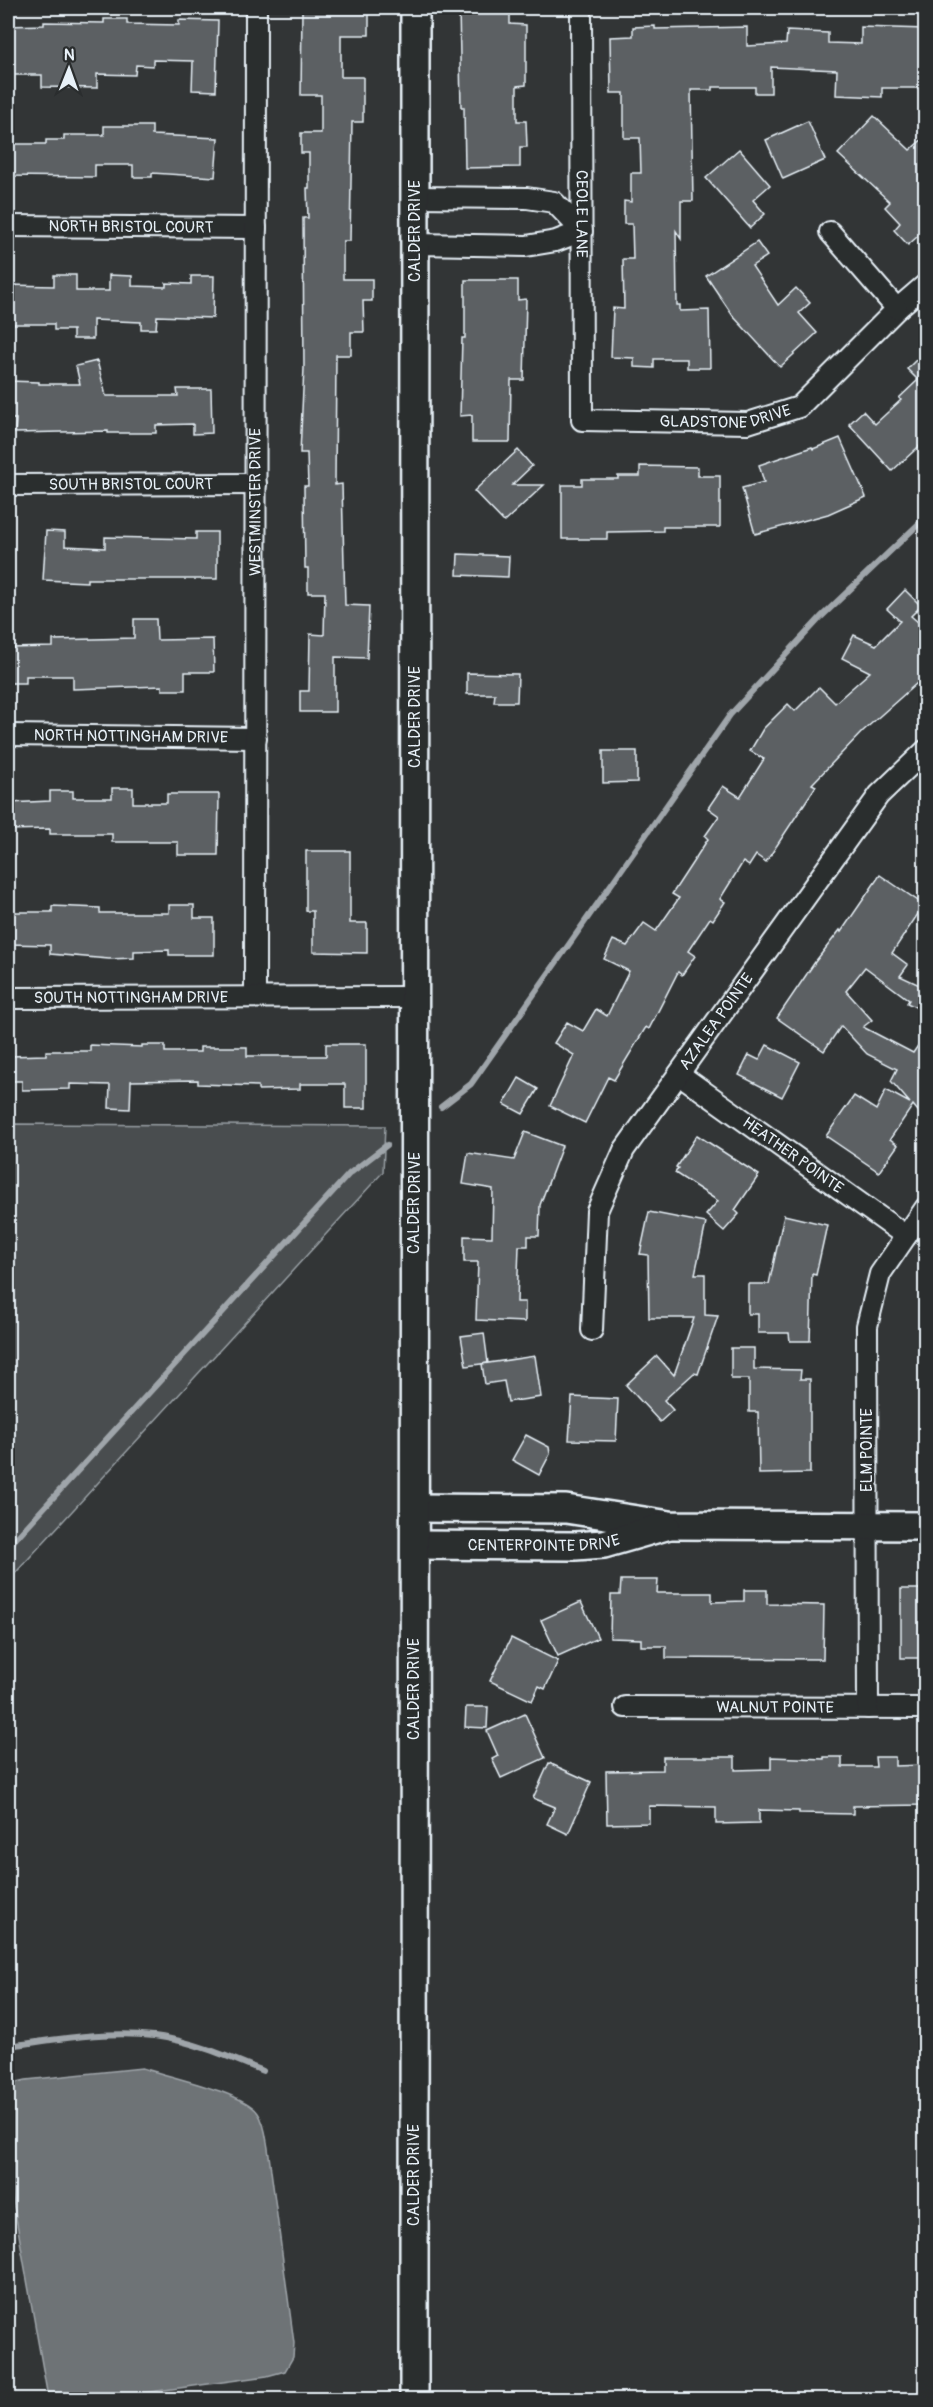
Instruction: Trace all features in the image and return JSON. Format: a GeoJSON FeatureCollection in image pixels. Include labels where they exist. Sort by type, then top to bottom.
{"type":"FeatureCollection","features":[{"type":"Feature","properties":{"kind":"street","name":"WESTMINSTER DRIVE"},"geometry":{"type":"LineString","coordinates":[[255,996],[256,8]]}},
{"type":"Feature","properties":{"kind":"street","name":"CALDER DRIVE"},"geometry":{"type":"LineString","coordinates":[[414,2400],[415,8]]}},
{"type":"Feature","properties":{"kind":"street","name":"CEOLE LANE"},"geometry":{"type":"LineString","coordinates":[[581,8],[582,420]]}},
{"type":"Feature","properties":{"kind":"street"},"geometry":{"type":"LineString","coordinates":[[415,196],[527,198],[554,202],[582,231],[556,242],[526,246],[415,244]]}},
{"type":"Feature","properties":{"kind":"street","name":"NORTH BRISTOL COURT"},"geometry":{"type":"LineString","coordinates":[[8,226],[256,228]]}},
{"type":"Feature","properties":{"kind":"street"},"geometry":{"type":"LineString","coordinates":[[830,232],[897,309]]}},
{"type":"Feature","properties":{"kind":"street","name":"GLADSTONE DRIVE"},"geometry":{"type":"LineString","coordinates":[[582,420],[748,423],[800,407],[897,309],[926,284]]}},
{"type":"Feature","properties":{"kind":"street","name":"SOUTH BRISTOL COURT"},"geometry":{"type":"LineString","coordinates":[[8,485],[256,484]]}},
{"type":"Feature","properties":{"kind":"street","name":"NORTH NOTTINGHAM DRIVE"},"geometry":{"type":"LineString","coordinates":[[8,735],[256,738]]}},
{"type":"Feature","properties":{"kind":"street","name":"AZALEA POINTE"},"geometry":{"type":"LineString","coordinates":[[592,1330],[597,1211],[624,1150],[879,795],[926,750]]}},
{"type":"Feature","properties":{"kind":"street","name":"SOUTH NOTTINGHAM DRIVE"},"geometry":{"type":"LineString","coordinates":[[8,998],[415,997]]}},
{"type":"Feature","properties":{"kind":"street","name":"HEATHER POINTE"},"geometry":{"type":"LineString","coordinates":[[679,1074],[906,1236]]}},
{"type":"Feature","properties":{"kind":"street","name":"ELM POINTE"},"geometry":{"type":"LineString","coordinates":[[868,1708],[867,1326],[880,1274],[926,1207]]}},
{"type":"Feature","properties":{"kind":"street","name":"CENTERPOINTE DRIVE"},"geometry":{"type":"LineString","coordinates":[[415,1508],[566,1509],[670,1525],[926,1526]]}},
{"type":"Feature","properties":{"kind":"street","name":"CENTERPOINTE DRIVE"},"geometry":{"type":"LineString","coordinates":[[415,1545],[584,1545],[630,1538],[670,1525]]}},
{"type":"Feature","properties":{"kind":"street","name":"WALNUT POINTE"},"geometry":{"type":"LineString","coordinates":[[625,1707],[926,1708]]}},
{"type":"Feature","properties":{"kind":"shaded area"},"geometry":{"type":"Polygon","coordinates":[[[8,1124],[385,1126],[383,1172],[8,1581],[8,1124]]]}},
{"type":"Feature","properties":{"kind":"shaded area"},"geometry":{"type":"Polygon","coordinates":[[[142,2068],[222,2092],[250,2106],[258,2113],[265,2130],[268,2148],[294,2343],[293,2357],[285,2371],[267,2376],[99,2399],[52,2399],[47,2392],[8,2173],[8,2084],[26,2080],[142,2068]]]}},
{"type":"Feature","properties":{"kind":"building"},"geometry":{"type":"Polygon","coordinates":[[[369,8],[369,35],[341,35],[341,77],[363,77],[363,122],[352,122],[350,241],[343,241],[343,279],[372,279],[372,301],[363,301],[364,332],[351,332],[351,355],[336,355],[335,485],[342,484],[345,605],[369,606],[367,658],[335,657],[335,712],[300,712],[300,691],[309,691],[310,634],[324,635],[325,593],[308,593],[308,568],[305,568],[304,486],[308,486],[307,453],[300,453],[304,368],[303,218],[308,218],[307,188],[309,188],[309,153],[301,153],[301,133],[321,133],[321,95],[301,95],[302,10],[369,8]]]}},
{"type":"Feature","properties":{"kind":"building"},"geometry":{"type":"Polygon","coordinates":[[[459,8],[510,8],[510,24],[526,25],[526,85],[517,86],[517,121],[526,121],[527,147],[520,147],[520,167],[465,168],[459,8]]]}},
{"type":"Feature","properties":{"kind":"building"},"geometry":{"type":"Polygon","coordinates":[[[104,19],[127,19],[127,24],[179,25],[179,20],[218,21],[216,91],[192,90],[193,61],[153,60],[153,66],[136,65],[135,75],[97,74],[97,88],[42,87],[42,75],[8,75],[8,26],[44,25],[44,22],[104,23],[104,19]]]}},
{"type":"Feature","properties":{"kind":"building"},"geometry":{"type":"Polygon","coordinates":[[[655,26],[655,29],[747,27],[747,46],[786,44],[787,31],[828,33],[828,43],[861,44],[861,27],[926,29],[926,88],[882,88],[882,97],[836,95],[837,70],[771,67],[771,93],[755,93],[755,87],[712,87],[712,90],[691,90],[693,201],[681,201],[681,239],[676,231],[677,305],[680,305],[680,311],[709,310],[710,368],[687,368],[687,359],[654,359],[654,368],[634,367],[634,358],[611,357],[613,308],[624,309],[623,259],[633,259],[632,224],[624,224],[624,201],[631,202],[631,173],[641,173],[640,138],[624,138],[624,93],[611,93],[610,37],[633,36],[633,27],[655,26]]]}},
{"type":"Feature","properties":{"kind":"building"},"geometry":{"type":"Polygon","coordinates":[[[874,116],[910,150],[926,136],[926,229],[908,245],[894,230],[900,223],[885,207],[890,202],[838,154],[874,116]]]}},
{"type":"Feature","properties":{"kind":"building"},"geometry":{"type":"Polygon","coordinates":[[[808,121],[825,160],[783,179],[766,140],[808,121]]]}},
{"type":"Feature","properties":{"kind":"building"},"geometry":{"type":"Polygon","coordinates":[[[104,126],[152,126],[152,135],[218,138],[215,177],[152,173],[152,177],[133,177],[133,165],[95,165],[95,177],[8,176],[8,144],[46,144],[46,140],[64,140],[64,135],[104,135],[104,126]]]}},
{"type":"Feature","properties":{"kind":"building"},"geometry":{"type":"Polygon","coordinates":[[[739,149],[770,185],[753,200],[765,214],[750,228],[706,178],[739,149]]]}},
{"type":"Feature","properties":{"kind":"building"},"geometry":{"type":"Polygon","coordinates":[[[757,242],[767,256],[752,266],[778,305],[796,288],[810,303],[799,313],[817,333],[780,367],[733,316],[706,276],[757,242]]]}},
{"type":"Feature","properties":{"kind":"building"},"geometry":{"type":"Polygon","coordinates":[[[54,275],[76,275],[76,291],[109,291],[109,275],[132,276],[132,286],[166,287],[166,283],[191,284],[191,276],[214,276],[213,318],[157,316],[156,329],[141,329],[141,322],[93,320],[93,339],[73,339],[73,330],[54,330],[54,324],[8,324],[8,285],[54,286],[54,275]]]}},
{"type":"Feature","properties":{"kind":"building"},"geometry":{"type":"Polygon","coordinates":[[[465,280],[518,280],[518,300],[526,299],[524,380],[511,380],[510,442],[472,442],[472,415],[460,416],[462,338],[465,338],[465,280]]]}},
{"type":"Feature","properties":{"kind":"building"},"geometry":{"type":"Polygon","coordinates":[[[926,350],[926,440],[892,471],[849,424],[863,411],[875,424],[901,400],[899,398],[918,380],[907,369],[926,350]]]}},
{"type":"Feature","properties":{"kind":"building"},"geometry":{"type":"Polygon","coordinates":[[[97,361],[106,396],[178,396],[177,389],[211,389],[212,433],[193,434],[193,424],[156,425],[156,433],[108,433],[108,431],[15,433],[16,419],[8,419],[8,381],[80,384],[76,366],[97,361]]]}},
{"type":"Feature","properties":{"kind":"building"},"geometry":{"type":"Polygon","coordinates":[[[840,438],[866,497],[828,514],[755,534],[742,488],[764,482],[759,465],[812,447],[813,449],[840,438]]]}},
{"type":"Feature","properties":{"kind":"building"},"geometry":{"type":"Polygon","coordinates":[[[518,450],[532,466],[512,485],[544,485],[504,522],[474,491],[518,450]]]}},
{"type":"Feature","properties":{"kind":"building"},"geometry":{"type":"Polygon","coordinates":[[[640,466],[698,467],[698,476],[720,476],[720,527],[663,527],[663,531],[607,532],[607,539],[562,539],[562,485],[582,485],[582,479],[618,479],[618,476],[640,476],[640,466]]]}},
{"type":"Feature","properties":{"kind":"building"},"geometry":{"type":"Polygon","coordinates":[[[46,531],[65,532],[65,546],[105,548],[105,537],[196,539],[196,532],[217,532],[217,579],[87,579],[87,582],[43,580],[46,531]]]}},
{"type":"Feature","properties":{"kind":"building"},"geometry":{"type":"Polygon","coordinates":[[[458,554],[509,556],[508,577],[457,575],[458,554]]]}},
{"type":"Feature","properties":{"kind":"building"},"geometry":{"type":"Polygon","coordinates":[[[905,590],[921,606],[911,616],[926,629],[926,675],[863,731],[812,784],[816,786],[766,862],[756,855],[749,866],[743,862],[720,899],[725,902],[713,920],[710,918],[688,951],[695,956],[682,975],[678,972],[649,1029],[646,1027],[614,1080],[608,1077],[585,1123],[550,1106],[574,1055],[554,1043],[567,1022],[583,1031],[596,1009],[607,1016],[629,971],[604,959],[613,940],[627,946],[644,923],[656,931],[679,898],[672,894],[708,839],[705,836],[719,816],[708,808],[723,786],[740,797],[764,759],[750,751],[763,729],[788,704],[795,711],[819,687],[835,703],[870,672],[842,658],[854,635],[876,645],[900,621],[887,609],[905,590]]]}},
{"type":"Feature","properties":{"kind":"building"},"geometry":{"type":"Polygon","coordinates":[[[134,619],[156,619],[157,640],[213,639],[214,672],[185,672],[185,690],[162,690],[162,686],[73,689],[73,676],[26,676],[26,683],[8,683],[8,648],[53,647],[53,640],[134,638],[134,619]]]}},
{"type":"Feature","properties":{"kind":"building"},"geometry":{"type":"Polygon","coordinates":[[[467,673],[518,674],[517,702],[494,702],[495,694],[467,694],[467,673]]]}},
{"type":"Feature","properties":{"kind":"building"},"geometry":{"type":"Polygon","coordinates":[[[603,751],[637,751],[637,782],[603,783],[603,751]]]}},
{"type":"Feature","properties":{"kind":"building"},"geometry":{"type":"Polygon","coordinates":[[[112,788],[133,788],[133,803],[167,803],[167,794],[219,794],[218,855],[178,855],[178,842],[112,842],[112,834],[50,834],[50,829],[8,830],[8,803],[50,801],[50,791],[73,791],[73,798],[112,798],[112,788]]]}},
{"type":"Feature","properties":{"kind":"building"},"geometry":{"type":"Polygon","coordinates":[[[306,851],[350,851],[350,923],[367,923],[367,953],[313,952],[313,911],[306,911],[306,851]]]}},
{"type":"Feature","properties":{"kind":"building"},"geometry":{"type":"Polygon","coordinates":[[[880,875],[924,905],[892,953],[908,965],[900,976],[926,988],[926,1012],[907,1003],[909,1000],[865,967],[846,991],[872,1020],[863,1027],[913,1053],[926,1034],[926,1098],[918,1111],[913,1105],[890,1139],[898,1145],[879,1172],[826,1136],[854,1096],[876,1110],[886,1090],[910,1103],[891,1081],[897,1069],[867,1054],[841,1026],[824,1051],[777,1018],[815,962],[840,930],[841,932],[880,875]]]}},
{"type":"Feature","properties":{"kind":"building"},"geometry":{"type":"Polygon","coordinates":[[[169,905],[194,905],[194,918],[214,918],[214,955],[169,955],[169,950],[134,951],[134,958],[109,959],[50,954],[50,945],[8,944],[8,912],[52,912],[52,906],[100,908],[100,913],[169,913],[169,905]]]}},
{"type":"Feature","properties":{"kind":"building"},"geometry":{"type":"Polygon","coordinates":[[[326,1044],[366,1044],[366,1108],[345,1108],[345,1084],[300,1084],[300,1089],[258,1090],[258,1086],[198,1084],[198,1080],[131,1081],[130,1109],[109,1108],[110,1085],[70,1084],[70,1089],[22,1090],[22,1081],[8,1081],[8,1056],[46,1055],[46,1051],[90,1051],[90,1045],[142,1047],[142,1045],[165,1045],[165,1052],[200,1052],[200,1047],[247,1047],[247,1056],[326,1056],[326,1044]]]}},
{"type":"Feature","properties":{"kind":"building"},"geometry":{"type":"Polygon","coordinates":[[[767,1045],[800,1062],[782,1097],[739,1075],[749,1055],[759,1060],[767,1045]]]}},
{"type":"Feature","properties":{"kind":"building"},"geometry":{"type":"Polygon","coordinates":[[[519,1078],[538,1089],[523,1114],[504,1104],[519,1078]]]}},
{"type":"Feature","properties":{"kind":"building"},"geometry":{"type":"Polygon","coordinates":[[[525,1132],[562,1146],[540,1205],[539,1236],[528,1236],[528,1246],[519,1246],[517,1302],[525,1302],[525,1322],[476,1320],[478,1262],[464,1262],[464,1236],[492,1237],[493,1189],[463,1184],[468,1153],[514,1160],[525,1132]]]}},
{"type":"Feature","properties":{"kind":"building"},"geometry":{"type":"Polygon","coordinates":[[[697,1135],[759,1175],[735,1210],[739,1214],[724,1231],[706,1215],[718,1201],[675,1173],[678,1168],[676,1167],[697,1135]]]}},
{"type":"Feature","properties":{"kind":"building"},"geometry":{"type":"Polygon","coordinates":[[[649,1212],[706,1223],[695,1274],[705,1274],[705,1315],[718,1316],[698,1374],[694,1373],[664,1400],[673,1410],[660,1422],[626,1385],[657,1356],[674,1375],[694,1318],[649,1318],[648,1255],[640,1254],[649,1212]]]}},
{"type":"Feature","properties":{"kind":"building"},"geometry":{"type":"Polygon","coordinates":[[[784,1215],[827,1225],[816,1275],[812,1274],[810,1341],[790,1341],[789,1333],[758,1333],[758,1314],[748,1314],[748,1284],[769,1284],[784,1215]]]}},
{"type":"Feature","properties":{"kind":"building"},"geometry":{"type":"Polygon","coordinates":[[[484,1333],[488,1363],[466,1366],[461,1336],[484,1333]]]}},
{"type":"Feature","properties":{"kind":"building"},"geometry":{"type":"Polygon","coordinates":[[[731,1348],[754,1348],[754,1369],[801,1370],[800,1379],[810,1379],[810,1473],[759,1474],[758,1412],[749,1412],[749,1379],[731,1379],[731,1348]]]}},
{"type":"Feature","properties":{"kind":"building"},"geometry":{"type":"Polygon","coordinates":[[[535,1356],[541,1397],[508,1402],[504,1381],[485,1384],[482,1364],[535,1356]]]}},
{"type":"Feature","properties":{"kind":"building"},"geometry":{"type":"Polygon","coordinates":[[[572,1397],[618,1399],[616,1441],[569,1440],[572,1397]]]}},
{"type":"Feature","properties":{"kind":"building"},"geometry":{"type":"Polygon","coordinates":[[[526,1435],[549,1447],[550,1454],[539,1475],[512,1460],[526,1435]]]}},
{"type":"Feature","properties":{"kind":"building"},"geometry":{"type":"Polygon","coordinates":[[[621,1580],[658,1580],[657,1593],[712,1593],[712,1602],[744,1601],[744,1590],[767,1590],[767,1604],[824,1605],[823,1659],[666,1658],[666,1646],[641,1646],[641,1639],[610,1638],[611,1595],[620,1595],[621,1580]]]}},
{"type":"Feature","properties":{"kind":"building"},"geometry":{"type":"Polygon","coordinates":[[[901,1589],[926,1589],[926,1658],[901,1658],[901,1589]]]}},
{"type":"Feature","properties":{"kind":"building"},"geometry":{"type":"Polygon","coordinates":[[[581,1602],[598,1638],[558,1656],[541,1620],[581,1602]]]}},
{"type":"Feature","properties":{"kind":"building"},"geometry":{"type":"Polygon","coordinates":[[[511,1638],[558,1661],[545,1689],[539,1686],[532,1701],[490,1681],[511,1638]]]}},
{"type":"Feature","properties":{"kind":"building"},"geometry":{"type":"Polygon","coordinates":[[[466,1707],[488,1707],[487,1728],[465,1727],[466,1707]]]}},
{"type":"Feature","properties":{"kind":"building"},"geometry":{"type":"Polygon","coordinates":[[[525,1714],[545,1758],[501,1778],[492,1759],[498,1756],[487,1731],[525,1714]]]}},
{"type":"Feature","properties":{"kind":"building"},"geometry":{"type":"Polygon","coordinates":[[[663,1757],[735,1757],[735,1770],[771,1769],[771,1757],[824,1759],[824,1757],[842,1757],[842,1767],[876,1767],[875,1757],[895,1757],[895,1766],[924,1765],[925,1805],[853,1806],[853,1814],[759,1810],[759,1823],[716,1824],[716,1807],[649,1806],[649,1823],[607,1824],[606,1771],[663,1770],[663,1757]]]}},
{"type":"Feature","properties":{"kind":"building"},"geometry":{"type":"Polygon","coordinates":[[[549,1763],[591,1782],[568,1834],[547,1824],[555,1807],[533,1798],[549,1763]]]}},
{"type":"Feature","properties":{"kind":"waterway"},"geometry":{"type":"LineString","coordinates":[[441,1107],[471,1084],[730,715],[821,617],[926,517]]}},
{"type":"Feature","properties":{"kind":"waterway"},"geometry":{"type":"LineString","coordinates":[[8,1547],[349,1174],[387,1145]]}},
{"type":"Feature","properties":{"kind":"waterway"},"geometry":{"type":"LineString","coordinates":[[8,2046],[99,2035],[136,2034],[168,2038],[196,2045],[263,2071]]}}]}
